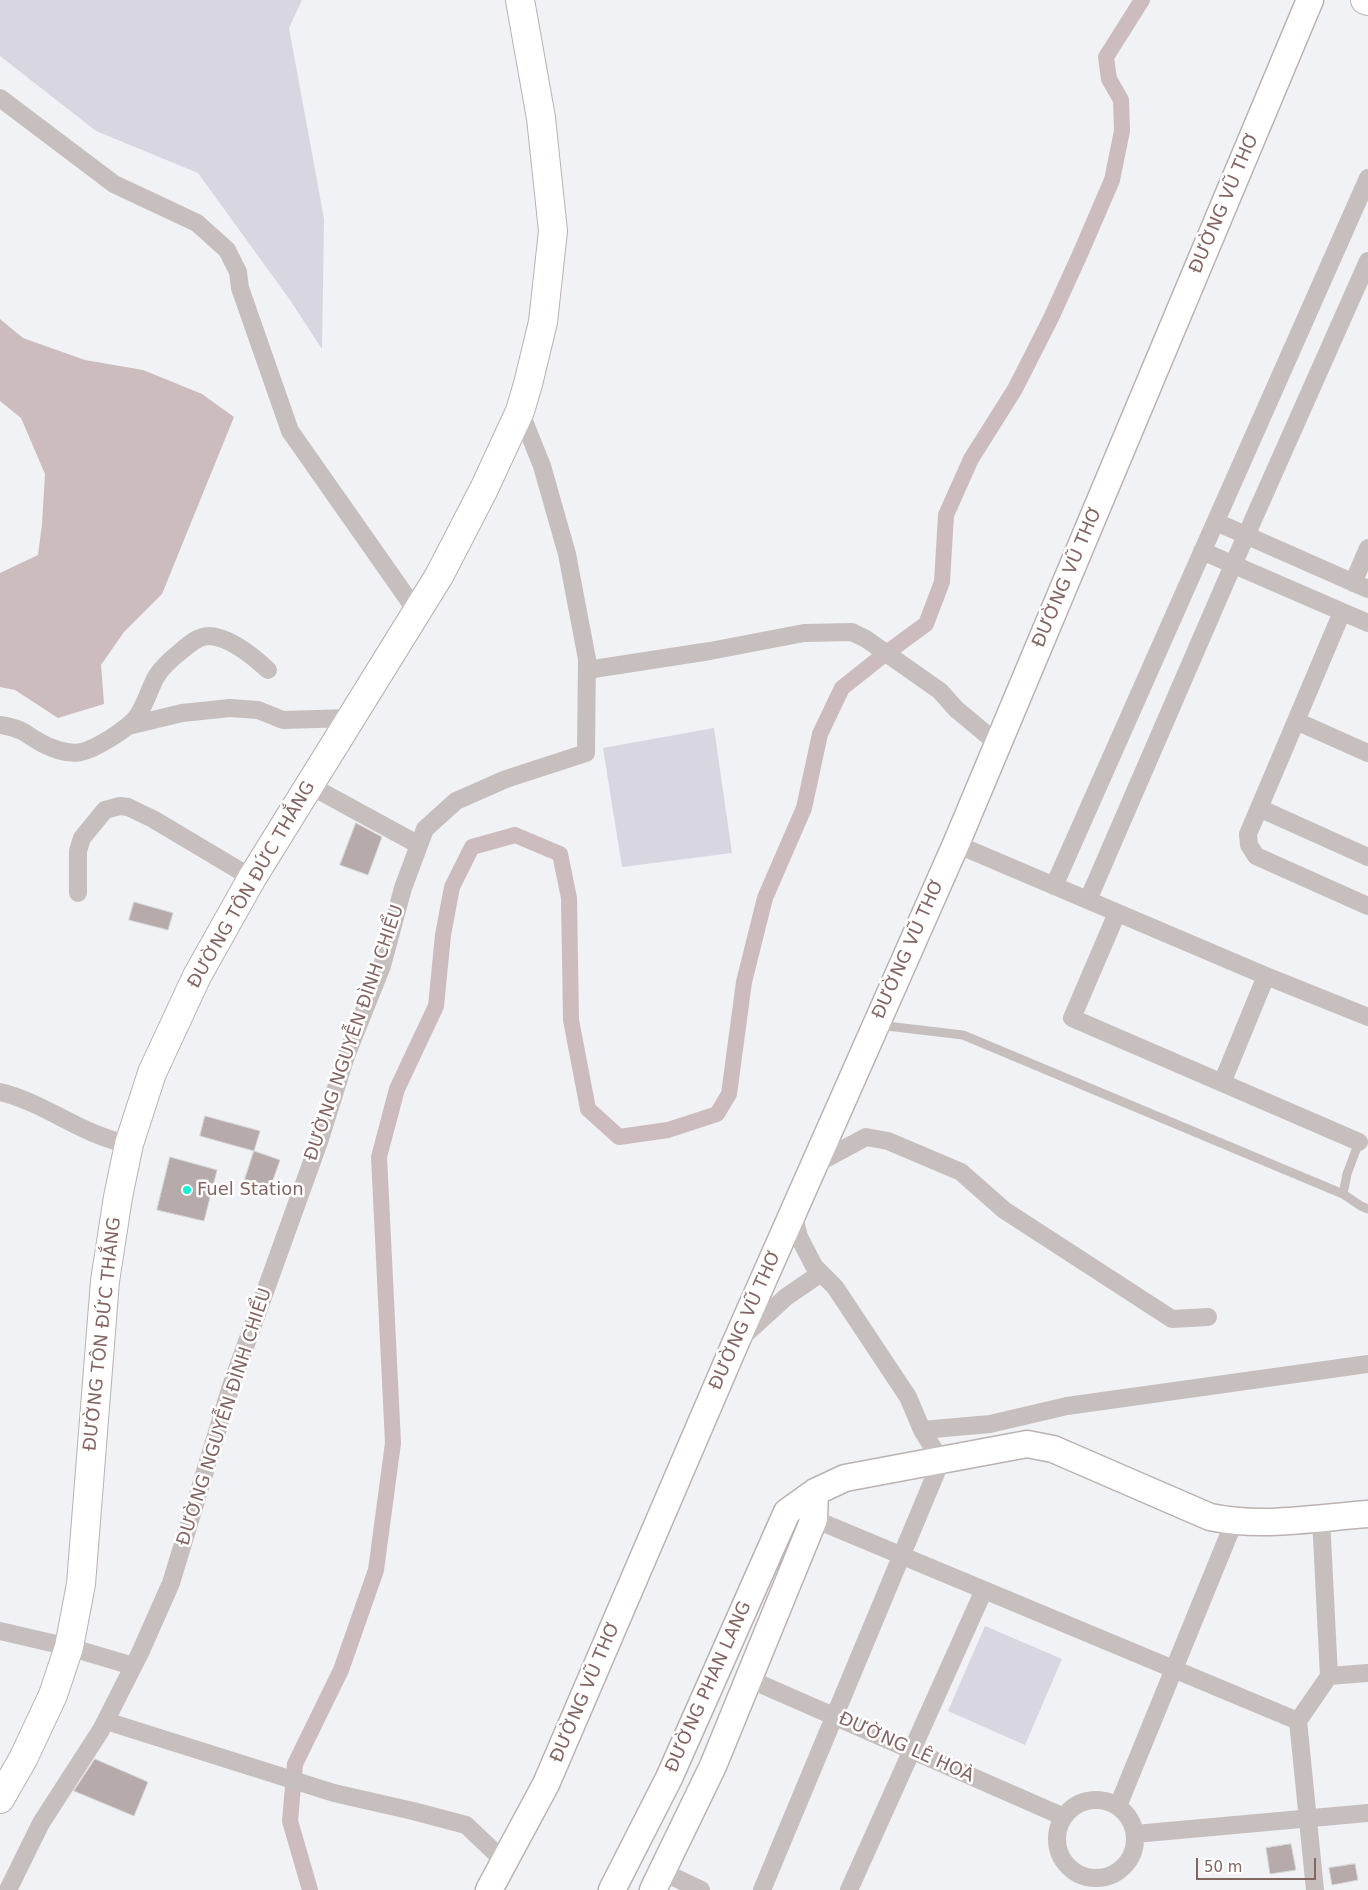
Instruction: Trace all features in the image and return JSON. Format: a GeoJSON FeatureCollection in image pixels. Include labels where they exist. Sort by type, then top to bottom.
{"type":"FeatureCollection","features":[{"type":"Feature","properties":{"kind":"highway","name":"ĐƯỜNG TÔN ĐỨC THẮNG"},"geometry":{"type":"LineString","coordinates":[[0,1799],[23,1759],[53,1695],[69,1647],[81,1584],[105,1281],[118,1197],[129,1144],[152,1073],[197,976],[252,878],[440,576],[484,489],[520,411],[543,322],[553,231],[542,118],[520,0]]}},
{"type":"Feature","properties":{"kind":"main road","name":"ĐƯỜNG VŨ THƠ"},"geometry":{"type":"LineString","coordinates":[[489,1890],[506,1862],[546,1784],[735,1344],[956,844],[1310,0]]}},
{"type":"Feature","properties":{"kind":"main road","name":"ĐƯỜNG PHAN LANG"},"geometry":{"type":"LineString","coordinates":[[612,1890],[669,1778],[787,1512],[815,1492],[845,1478],[1027,1444],[1053,1449],[1210,1517],[1234,1522],[1271,1522],[1368,1514]]}},
{"type":"Feature","properties":{"kind":"main road","name":"ĐƯỜNG PHAN LANG"},"geometry":{"type":"LineString","coordinates":[[658,1881],[713,1766],[814,1519],[815,1492]]}},
{"type":"Feature","properties":{"kind":"main road"},"geometry":{"type":"LineString","coordinates":[[718,1667],[749,1679]]}},
{"type":"Feature","properties":{"kind":"main road"},"geometry":{"type":"LineString","coordinates":[[628,1858],[658,1881]]}},
{"type":"Feature","properties":{"kind":"street"},"geometry":{"type":"LineString","coordinates":[[0,98],[114,184],[196,223],[227,250],[238,272],[240,288],[290,431],[417,612]]}},
{"type":"Feature","properties":{"kind":"street"},"geometry":{"type":"LineString","coordinates":[[1054,886],[1368,178]]}},
{"type":"Feature","properties":{"kind":"street"},"geometry":{"type":"LineString","coordinates":[[1088,900],[1246,535],[1368,261]]}},
{"type":"Feature","properties":{"kind":"street","name":"ĐƯỜNG NGUYỄN ĐÌNH CHIỂU"},"geometry":{"type":"LineString","coordinates":[[8,1890],[41,1823],[106,1721],[171,1582],[231,1386],[319,1142],[346,1056],[382,966],[403,888],[425,829],[456,801],[506,779],[586,753],[587,659],[567,554],[542,466],[520,411]]}},
{"type":"Feature","properties":{"kind":"street"},"geometry":{"type":"LineString","coordinates":[[1216,522],[1360,586],[1368,548]]}},
{"type":"Feature","properties":{"kind":"street"},"geometry":{"type":"LineString","coordinates":[[1202,551],[1368,623]]}},
{"type":"Feature","properties":{"kind":"street"},"geometry":{"type":"LineString","coordinates":[[1342,612],[1248,834],[1249,846],[1256,856],[1368,906]]}},
{"type":"Feature","properties":{"kind":"street"},"geometry":{"type":"LineString","coordinates":[[587,670],[710,651],[804,633],[852,632],[866,639],[940,691],[956,709],[998,744]]}},
{"type":"Feature","properties":{"kind":"street"},"geometry":{"type":"LineString","coordinates":[[0,725],[24,732],[39,742],[69,753],[81,752],[128,726],[136,717],[157,675],[169,662],[196,640],[209,636],[224,640],[254,657],[268,670]]}},
{"type":"Feature","properties":{"kind":"street"},"geometry":{"type":"LineString","coordinates":[[128,726],[182,713],[230,708],[258,710],[283,720],[350,718]]}},
{"type":"Feature","properties":{"kind":"street"},"geometry":{"type":"LineString","coordinates":[[1296,721],[1368,753]]}},
{"type":"Feature","properties":{"kind":"street"},"geometry":{"type":"LineString","coordinates":[[309,785],[420,845]]}},
{"type":"Feature","properties":{"kind":"street"},"geometry":{"type":"LineString","coordinates":[[78,893],[78,850],[82,838],[105,810],[120,806],[153,820],[252,878]]}},
{"type":"Feature","properties":{"kind":"street"},"geometry":{"type":"LineString","coordinates":[[1259,808],[1368,856]]}},
{"type":"Feature","properties":{"kind":"street"},"geometry":{"type":"LineString","coordinates":[[956,844],[1266,976],[1368,1017]]}},
{"type":"Feature","properties":{"kind":"street"},"geometry":{"type":"LineString","coordinates":[[1117,913],[1072,1018],[1359,1142]]}},
{"type":"Feature","properties":{"kind":"street"},"geometry":{"type":"LineString","coordinates":[[1222,1083],[1266,976]]}},
{"type":"Feature","properties":{"kind":"street"},"geometry":{"type":"LineString","coordinates":[[0,1092],[27,1101],[112,1141],[129,1144]]}},
{"type":"Feature","properties":{"kind":"street"},"geometry":{"type":"LineString","coordinates":[[814,1164],[866,1137],[888,1141],[960,1172],[1004,1210],[1172,1319],[1208,1317]]}},
{"type":"Feature","properties":{"kind":"street"},"geometry":{"type":"LineString","coordinates":[[762,1890],[941,1461],[922,1430],[908,1397],[835,1287],[814,1266],[799,1237],[793,1213]]}},
{"type":"Feature","properties":{"kind":"street"},"geometry":{"type":"LineString","coordinates":[[735,1344],[786,1297],[821,1273]]}},
{"type":"Feature","properties":{"kind":"street"},"geometry":{"type":"LineString","coordinates":[[922,1430],[990,1424],[1067,1406],[1368,1364]]}},
{"type":"Feature","properties":{"kind":"street"},"geometry":{"type":"LineString","coordinates":[[1315,1890],[1298,1722],[1329,1676],[1321,1518]]}},
{"type":"Feature","properties":{"kind":"street"},"geometry":{"type":"LineString","coordinates":[[814,1519],[1298,1722]]}},
{"type":"Feature","properties":{"kind":"street"},"geometry":{"type":"LineString","coordinates":[[1118,1806],[1234,1522]]}},
{"type":"Feature","properties":{"kind":"street"},"geometry":{"type":"LineString","coordinates":[[849,1890],[984,1590]]}},
{"type":"Feature","properties":{"kind":"street"},"geometry":{"type":"LineString","coordinates":[[0,1631],[69,1647],[133,1666]]}},
{"type":"Feature","properties":{"kind":"street"},"geometry":{"type":"LineString","coordinates":[[1329,1676],[1368,1673]]}},
{"type":"Feature","properties":{"kind":"street","name":"ĐƯỜNG LÊ HOÀ"},"geometry":{"type":"LineString","coordinates":[[749,1679],[1064,1817]]}},
{"type":"Feature","properties":{"kind":"street"},"geometry":{"type":"LineString","coordinates":[[106,1721],[334,1793],[466,1825],[506,1862]]}},
{"type":"Feature","properties":{"kind":"street"},"geometry":{"type":"LineString","coordinates":[[1095,1800],[1118,1806],[1129,1818],[1135,1834],[1135,1846],[1128,1861],[1104,1884],[1078,1873],[1068,1865],[1061,1854],[1058,1842],[1059,1829],[1064,1817],[1072,1808],[1083,1802],[1095,1800]]}},
{"type":"Feature","properties":{"kind":"street"},"geometry":{"type":"LineString","coordinates":[[1135,1834],[1368,1813]]}},
{"type":"Feature","properties":{"kind":"street"},"geometry":{"type":"LineString","coordinates":[[658,1881],[701,1890]]}},
{"type":"Feature","properties":{"kind":"lane"},"geometry":{"type":"LineString","coordinates":[[876,1024],[963,1035],[1343,1194],[1360,1206],[1368,1209]]}},
{"type":"Feature","properties":{"kind":"lane"},"geometry":{"type":"LineString","coordinates":[[1343,1194],[1347,1174],[1359,1142]]}},
{"type":"Feature","properties":{"kind":"shaded area"},"geometry":{"type":"Polygon","coordinates":[[[0,0],[302,0],[289,28],[324,219],[322,349],[290,300],[198,173],[96,131],[0,56],[0,0]]]}},
{"type":"Feature","properties":{"kind":"shaded area"},"geometry":{"type":"Polygon","coordinates":[[[0,319],[23,338],[85,360],[143,370],[202,394],[234,417],[162,594],[124,632],[101,665],[104,704],[58,718],[15,690],[0,687],[0,573],[38,555],[45,474],[21,418],[0,401],[0,319]]]}},
{"type":"Feature","properties":{"kind":"shaded area"},"geometry":{"type":"Polygon","coordinates":[[[714,728],[732,853],[622,867],[603,748],[714,728]]]}},
{"type":"Feature","properties":{"kind":"shaded area"},"geometry":{"type":"Polygon","coordinates":[[[985,1626],[1062,1659],[1025,1745],[948,1711],[985,1626]]]}},
{"type":"Feature","properties":{"kind":"building"},"geometry":{"type":"Polygon","coordinates":[[[356,823],[382,837],[368,875],[340,865],[356,823]]]}},
{"type":"Feature","properties":{"kind":"building"},"geometry":{"type":"Polygon","coordinates":[[[134,902],[173,913],[168,930],[129,920],[134,902]]]}},
{"type":"Feature","properties":{"kind":"building"},"geometry":{"type":"Polygon","coordinates":[[[205,1116],[260,1131],[254,1151],[200,1136],[205,1116]]]}},
{"type":"Feature","properties":{"kind":"building"},"geometry":{"type":"Polygon","coordinates":[[[254,1151],[280,1160],[269,1191],[244,1182],[254,1151]]]}},
{"type":"Feature","properties":{"kind":"building","name":"Fuel Station"},"geometry":{"type":"Polygon","coordinates":[[[170,1157],[217,1170],[204,1221],[157,1210],[170,1157]]]}},
{"type":"Feature","properties":{"kind":"building"},"geometry":{"type":"Polygon","coordinates":[[[95,1759],[148,1782],[134,1816],[74,1791],[95,1759]]]}},
{"type":"Feature","properties":{"kind":"building"},"geometry":{"type":"Polygon","coordinates":[[[1291,1844],[1296,1870],[1270,1874],[1266,1848],[1291,1844]]]}},
{"type":"Feature","properties":{"kind":"building"},"geometry":{"type":"Polygon","coordinates":[[[1355,1864],[1358,1880],[1332,1885],[1329,1868],[1355,1864]]]}},
{"type":"Feature","properties":{"kind":"waterway"},"geometry":{"type":"LineString","coordinates":[[310,1890],[290,1821],[295,1764],[341,1670],[376,1570],[393,1443],[379,1157],[397,1089],[436,1006],[443,935],[452,887],[472,847],[515,835],[560,854],[569,898],[571,1020],[588,1109],[619,1137],[668,1130],[717,1114],[729,1094],[744,982],[765,898],[804,808],[820,734],[842,688],[926,624],[942,582],[946,515],[971,459],[1015,389],[1051,318],[1112,180],[1122,131],[1121,100],[1109,79],[1106,57],[1142,0]]}},
{"type":"Feature","properties":{"kind":"place","name":"Fuel Station"},"geometry":{"type":"Point","coordinates":[187,1190]}}]}
